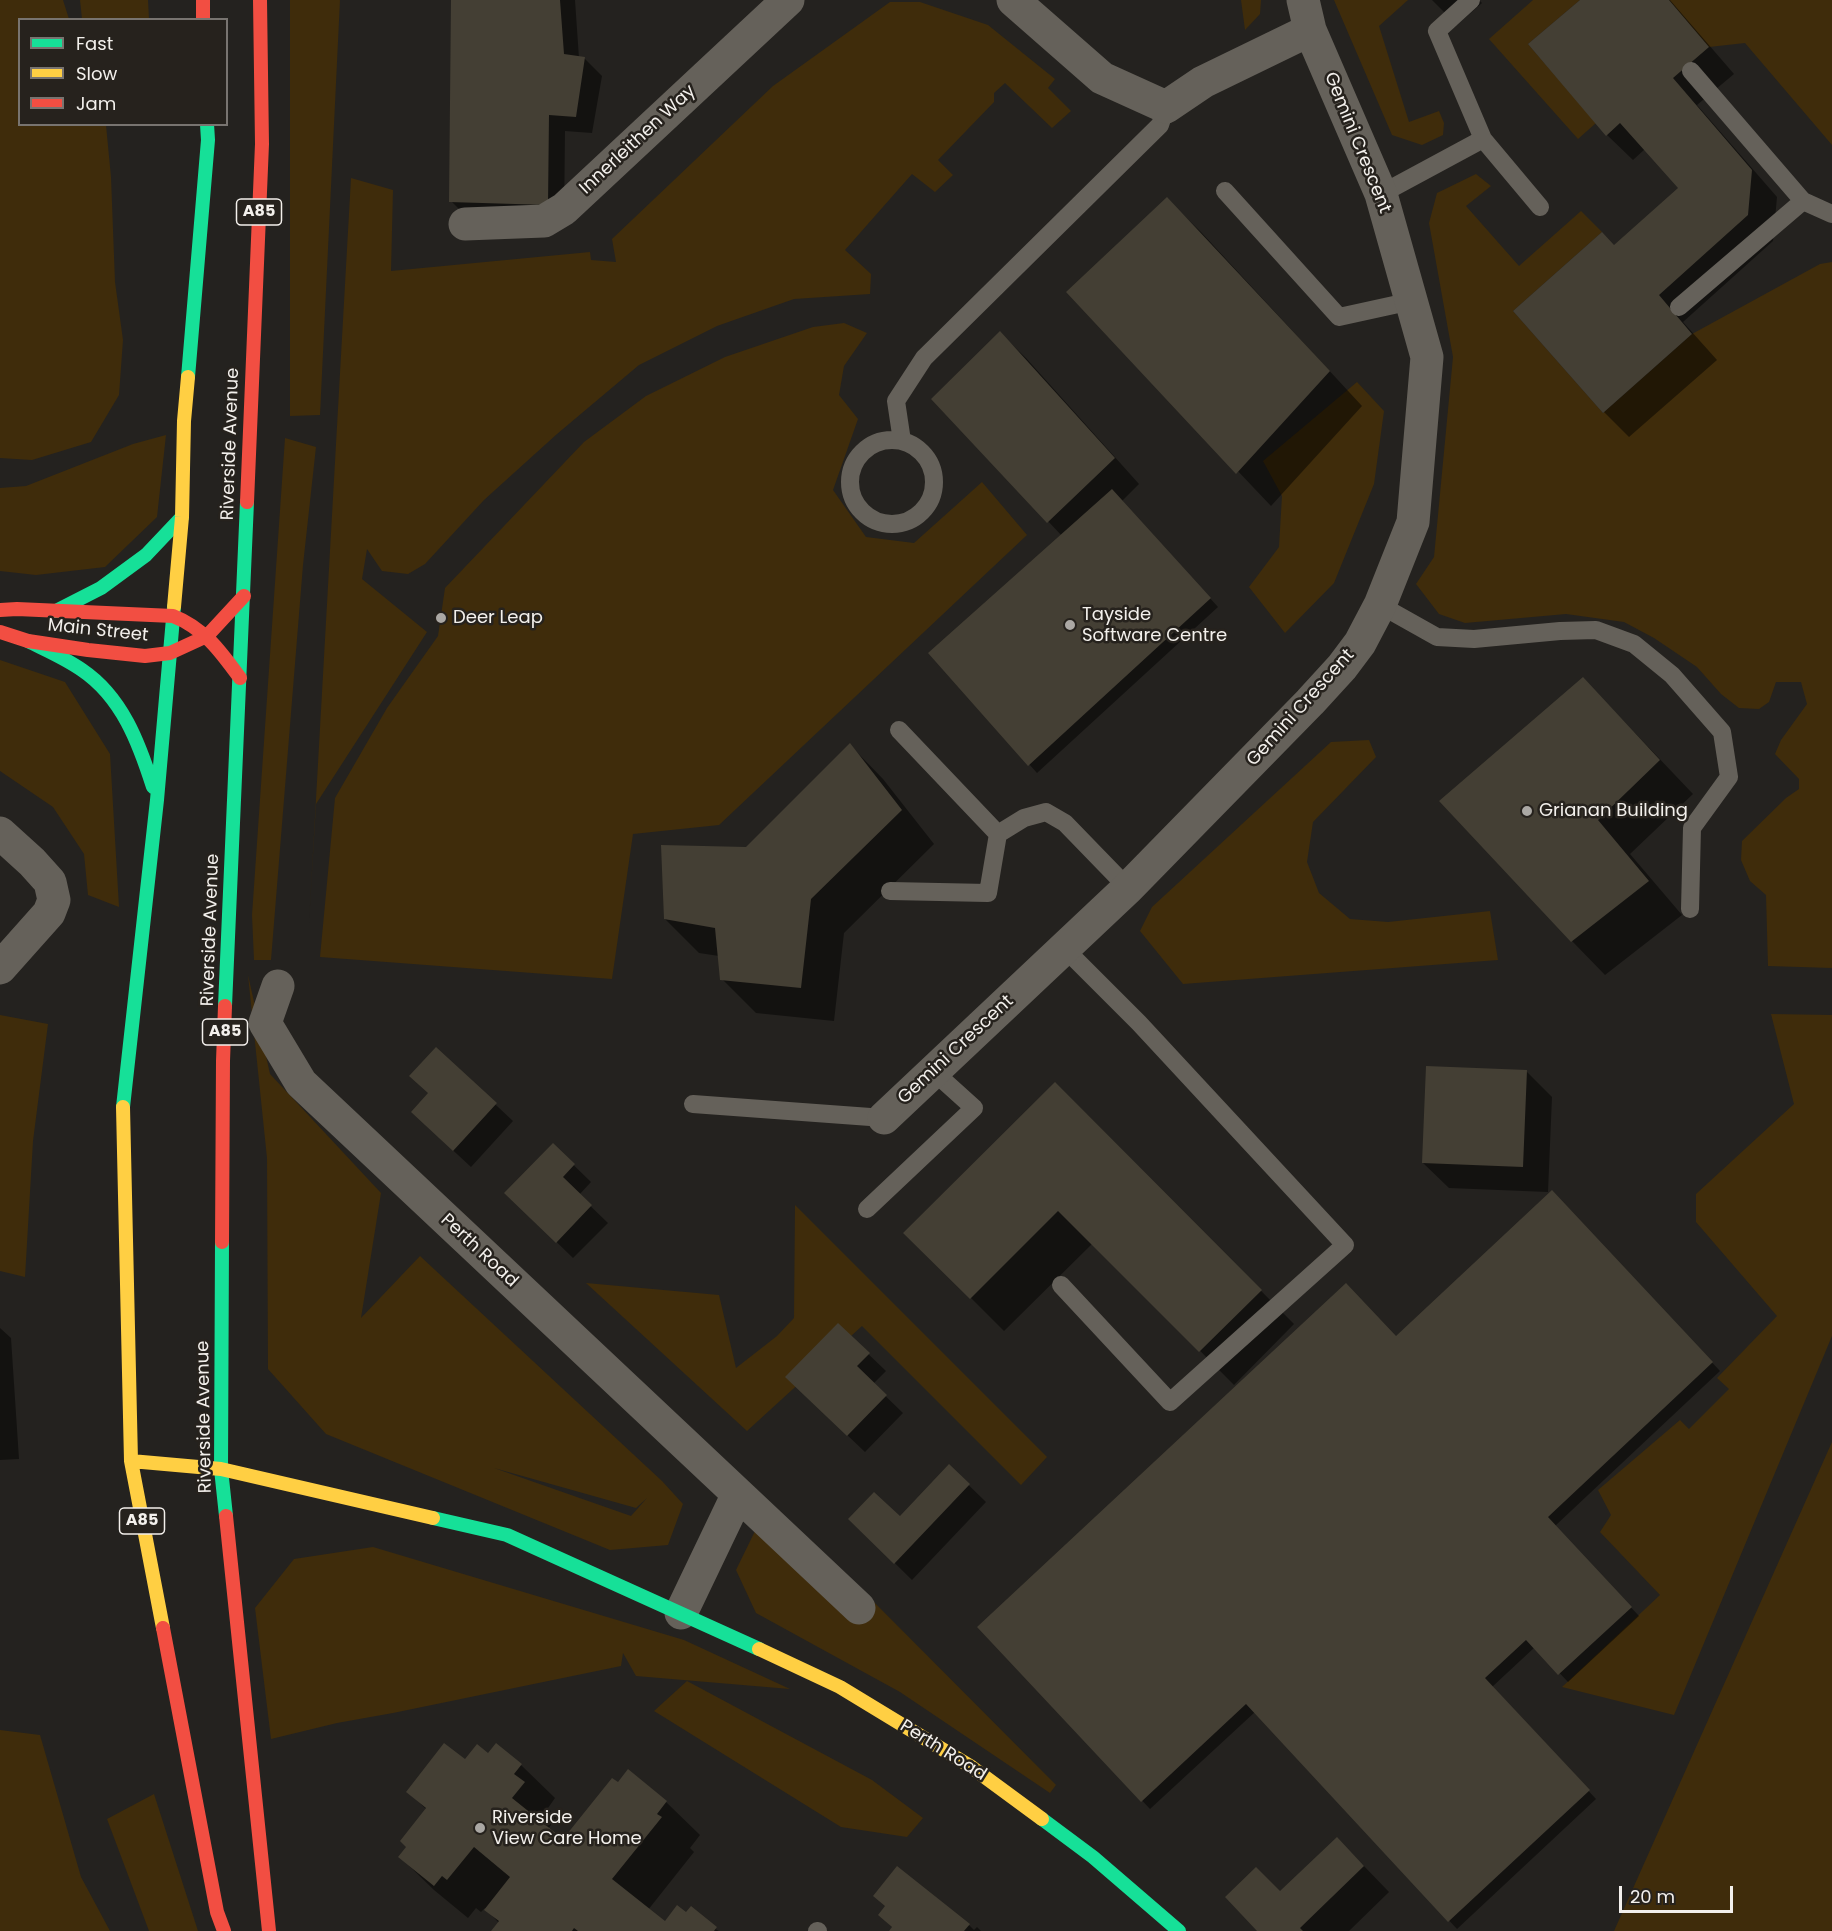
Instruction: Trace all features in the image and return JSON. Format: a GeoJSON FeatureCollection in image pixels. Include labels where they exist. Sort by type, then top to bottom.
{"type":"FeatureCollection","features":[{"type":"Feature","properties":{"kind":"main road"},"geometry":{"type":"LineString","coordinates":[[203,0],[203,18]]}},
{"type":"Feature","properties":{"kind":"main road","name":"Riverside Avenue"},"geometry":{"type":"LineString","coordinates":[[260,0],[262,144],[223,1061],[221,1469],[269,1931]]}},
{"type":"Feature","properties":{"kind":"main road","name":"A85"},"geometry":{"type":"LineString","coordinates":[[207,126],[208,140],[184,421],[182,517],[157,800],[123,1103],[131,1461],[216,1912],[224,1931]]}},
{"type":"Feature","properties":{"kind":"main road"},"geometry":{"type":"LineString","coordinates":[[56,611],[101,588],[146,555],[182,517]]}},
{"type":"Feature","properties":{"kind":"main road","name":"Main Street"},"geometry":{"type":"LineString","coordinates":[[0,632],[28,641],[88,650],[145,656],[170,654],[207,636],[244,596]]}},
{"type":"Feature","properties":{"kind":"main road"},"geometry":{"type":"LineString","coordinates":[[0,610],[173,616],[189,621],[207,636],[240,678]]}},
{"type":"Feature","properties":{"kind":"main road"},"geometry":{"type":"LineString","coordinates":[[28,641],[89,675],[118,705],[139,744],[157,800]]}},
{"type":"Feature","properties":{"kind":"main road","name":"Perth Road"},"geometry":{"type":"LineString","coordinates":[[131,1461],[221,1469],[507,1535],[681,1613],[840,1687],[970,1766],[1094,1857],[1179,1931]]}},
{"type":"Feature","properties":{"kind":"street","name":"Innerleithen Way"},"geometry":{"type":"LineString","coordinates":[[465,224],[544,221],[564,209],[788,0]]}},
{"type":"Feature","properties":{"kind":"street"},"geometry":{"type":"LineString","coordinates":[[1013,0],[1102,78],[1166,107],[1306,15]]}},
{"type":"Feature","properties":{"kind":"street","name":"Gemini Crescent"},"geometry":{"type":"LineString","coordinates":[[884,1118],[1128,888],[1342,667],[1360,643],[1380,605],[1413,522],[1427,357],[1381,194],[1306,15]]}},
{"type":"Feature","properties":{"kind":"street"},"geometry":{"type":"LineString","coordinates":[[0,833],[50,882],[54,900],[49,913],[0,968]]}},
{"type":"Feature","properties":{"kind":"street","name":"Perth Road"},"geometry":{"type":"LineString","coordinates":[[278,986],[265,1023],[301,1083],[859,1608]]}},
{"type":"Feature","properties":{"kind":"street"},"geometry":{"type":"LineString","coordinates":[[681,1613],[738,1494]]}},
{"type":"Feature","properties":{"kind":"lane"},"geometry":{"type":"LineString","coordinates":[[1471,0],[1437,31],[1482,140],[1540,207]]}},
{"type":"Feature","properties":{"kind":"lane"},"geometry":{"type":"LineString","coordinates":[[1691,71],[1803,201],[1832,214]]}},
{"type":"Feature","properties":{"kind":"lane"},"geometry":{"type":"LineString","coordinates":[[902,441],[896,400],[924,358],[1160,125],[1166,107]]}},
{"type":"Feature","properties":{"kind":"lane"},"geometry":{"type":"LineString","coordinates":[[1381,194],[1482,140]]}},
{"type":"Feature","properties":{"kind":"lane"},"geometry":{"type":"LineString","coordinates":[[1225,191],[1339,317],[1412,301]]}},
{"type":"Feature","properties":{"kind":"lane"},"geometry":{"type":"LineString","coordinates":[[1679,307],[1803,201]]}},
{"type":"Feature","properties":{"kind":"lane"},"geometry":{"type":"LineString","coordinates":[[887,440],[902,441],[916,447],[925,455],[932,467],[935,482],[930,503],[920,514],[906,523],[891,525],[877,522],[864,514],[854,500],[850,486],[851,471],[861,454],[872,445],[887,440]]}},
{"type":"Feature","properties":{"kind":"lane"},"geometry":{"type":"LineString","coordinates":[[1380,605],[1437,637],[1474,639],[1596,630],[1634,644],[1672,675],[1722,732],[1729,777],[1692,828],[1690,909]]}},
{"type":"Feature","properties":{"kind":"lane"},"geometry":{"type":"LineString","coordinates":[[899,730],[998,834]]}},
{"type":"Feature","properties":{"kind":"lane"},"geometry":{"type":"LineString","coordinates":[[890,891],[988,893],[998,834],[1024,818],[1046,812],[1065,824],[1128,888]]}},
{"type":"Feature","properties":{"kind":"lane"},"geometry":{"type":"LineString","coordinates":[[1061,1285],[1170,1402],[1345,1245],[1139,1023],[1064,948]]}},
{"type":"Feature","properties":{"kind":"lane"},"geometry":{"type":"LineString","coordinates":[[867,1209],[974,1108],[933,1071]]}},
{"type":"Feature","properties":{"kind":"lane"},"geometry":{"type":"LineString","coordinates":[[693,1104],[884,1118]]}},
{"type":"Feature","properties":{"kind":"shaded area"},"geometry":{"type":"Polygon","coordinates":[[[0,0],[63,0],[69,18],[18,18],[18,126],[106,126],[111,177],[115,282],[123,340],[119,395],[91,442],[32,460],[0,458],[0,0]]]}},
{"type":"Feature","properties":{"kind":"shaded area"},"geometry":{"type":"Polygon","coordinates":[[[80,0],[148,0],[149,18],[82,18],[80,0]]]}},
{"type":"Feature","properties":{"kind":"shaded area"},"geometry":{"type":"Polygon","coordinates":[[[290,0],[340,0],[320,415],[290,416],[290,0]]]}},
{"type":"Feature","properties":{"kind":"shaded area"},"geometry":{"type":"Polygon","coordinates":[[[1241,0],[1261,0],[1260,14],[1245,30],[1241,0]]]}},
{"type":"Feature","properties":{"kind":"shaded area"},"geometry":{"type":"Polygon","coordinates":[[[1334,0],[1408,0],[1379,26],[1409,122],[1439,111],[1444,123],[1443,135],[1422,145],[1392,135],[1334,0]]]}},
{"type":"Feature","properties":{"kind":"shaded area"},"geometry":{"type":"Polygon","coordinates":[[[1533,0],[1580,0],[1528,44],[1596,123],[1578,139],[1489,39],[1533,0]]]}},
{"type":"Feature","properties":{"kind":"shaded area"},"geometry":{"type":"Polygon","coordinates":[[[1669,0],[1832,0],[1832,145],[1745,43],[1709,47],[1669,0]]]}},
{"type":"Feature","properties":{"kind":"shaded area"},"geometry":{"type":"Polygon","coordinates":[[[890,2],[920,2],[988,25],[1055,79],[1048,88],[1071,111],[1052,128],[1005,83],[994,93],[994,102],[938,160],[953,175],[935,192],[912,174],[845,250],[871,274],[870,294],[794,299],[717,326],[639,365],[557,434],[484,500],[425,564],[408,574],[382,571],[367,549],[362,579],[427,632],[316,804],[309,923],[351,178],[393,190],[391,271],[590,252],[591,260],[616,262],[612,239],[773,86],[890,2]]]}},
{"type":"Feature","properties":{"kind":"shaded area"},"geometry":{"type":"Polygon","coordinates":[[[1476,174],[1491,186],[1466,206],[1519,266],[1581,211],[1602,232],[1513,311],[1603,413],[1692,334],[1820,264],[1832,262],[1832,968],[1768,966],[1766,895],[1750,881],[1741,860],[1742,841],[1786,798],[1799,789],[1799,779],[1775,754],[1781,740],[1807,704],[1801,682],[1776,682],[1769,702],[1759,709],[1739,708],[1721,694],[1697,667],[1654,638],[1624,622],[1566,614],[1465,623],[1439,614],[1416,584],[1434,557],[1453,357],[1429,223],[1437,193],[1476,174]]]}},
{"type":"Feature","properties":{"kind":"shaded area"},"geometry":{"type":"Polygon","coordinates":[[[844,323],[867,333],[844,366],[839,395],[858,419],[833,490],[866,537],[914,543],[982,482],[1027,535],[719,825],[633,834],[612,979],[320,957],[335,798],[387,708],[438,636],[445,588],[584,442],[646,396],[725,357],[813,327],[844,323]]]}},
{"type":"Feature","properties":{"kind":"shaded area"},"geometry":{"type":"Polygon","coordinates":[[[1357,382],[1384,411],[1374,484],[1334,583],[1285,633],[1249,587],[1279,547],[1282,496],[1263,461],[1357,382]]]}},
{"type":"Feature","properties":{"kind":"shaded area"},"geometry":{"type":"Polygon","coordinates":[[[166,435],[157,517],[105,567],[36,575],[0,571],[0,488],[26,486],[133,444],[166,435]]]}},
{"type":"Feature","properties":{"kind":"shaded area"},"geometry":{"type":"Polygon","coordinates":[[[285,438],[316,447],[303,565],[271,960],[254,960],[252,915],[285,438]]]}},
{"type":"Feature","properties":{"kind":"shaded area"},"geometry":{"type":"Polygon","coordinates":[[[0,660],[65,682],[110,754],[119,907],[88,895],[84,854],[53,807],[0,771],[0,660]]]}},
{"type":"Feature","properties":{"kind":"shaded area"},"geometry":{"type":"Polygon","coordinates":[[[1369,740],[1376,757],[1313,822],[1307,862],[1319,893],[1350,919],[1388,922],[1490,911],[1498,960],[1183,984],[1140,931],[1152,907],[1331,742],[1369,740]]]}},
{"type":"Feature","properties":{"kind":"shaded area"},"geometry":{"type":"Polygon","coordinates":[[[248,975],[270,1074],[381,1193],[361,1318],[420,1256],[662,1481],[683,1504],[668,1545],[610,1550],[326,1434],[268,1369],[267,1158],[248,975]],[[494,1468],[631,1516],[647,1498],[636,1508],[494,1468]]]}},
{"type":"Feature","properties":{"kind":"shaded area"},"geometry":{"type":"Polygon","coordinates":[[[1771,1014],[1832,1015],[1832,1336],[1674,1715],[1562,1687],[1660,1595],[1600,1532],[1611,1515],[1598,1490],[1680,1420],[1689,1429],[1729,1389],[1717,1378],[1777,1316],[1696,1222],[1696,1194],[1794,1104],[1771,1014]]]}},
{"type":"Feature","properties":{"kind":"shaded area"},"geometry":{"type":"Polygon","coordinates":[[[0,1015],[48,1024],[33,1141],[25,1277],[0,1271],[0,1015]]]}},
{"type":"Feature","properties":{"kind":"shaded area"},"geometry":{"type":"Polygon","coordinates":[[[795,1205],[1047,1457],[1021,1485],[862,1326],[747,1431],[586,1283],[719,1295],[736,1368],[777,1336],[794,1318],[795,1205]]]}},
{"type":"Feature","properties":{"kind":"shaded area"},"geometry":{"type":"Polygon","coordinates":[[[1832,1442],[1832,1931],[1614,1931],[1832,1442]]]}},
{"type":"Feature","properties":{"kind":"shaded area"},"geometry":{"type":"Polygon","coordinates":[[[756,1529],[852,1580],[1056,1785],[1050,1793],[900,1692],[756,1613],[736,1570],[756,1529]]]}},
{"type":"Feature","properties":{"kind":"shaded area"},"geometry":{"type":"Polygon","coordinates":[[[373,1547],[684,1640],[790,1689],[636,1676],[623,1653],[621,1666],[337,1723],[271,1739],[255,1608],[294,1559],[373,1547]]]}},
{"type":"Feature","properties":{"kind":"shaded area"},"geometry":{"type":"Polygon","coordinates":[[[687,1681],[872,1780],[923,1818],[907,1837],[841,1827],[654,1711],[687,1681]]]}},
{"type":"Feature","properties":{"kind":"shaded area"},"geometry":{"type":"Polygon","coordinates":[[[0,1730],[40,1735],[81,1877],[110,1931],[0,1931],[0,1730]]]}},
{"type":"Feature","properties":{"kind":"shaded area"},"geometry":{"type":"Polygon","coordinates":[[[154,1794],[198,1931],[149,1931],[107,1819],[154,1794]]]}},
{"type":"Feature","properties":{"kind":"building"},"geometry":{"type":"Polygon","coordinates":[[[451,0],[560,0],[564,54],[585,57],[576,117],[549,115],[548,205],[449,202],[451,0]]]}},
{"type":"Feature","properties":{"kind":"building"},"geometry":{"type":"Polygon","coordinates":[[[1580,0],[1669,0],[1709,47],[1673,78],[1752,170],[1748,215],[1659,295],[1692,334],[1603,413],[1513,311],[1602,232],[1614,245],[1678,188],[1620,123],[1606,136],[1528,44],[1580,0]]]}},
{"type":"Feature","properties":{"kind":"building"},"geometry":{"type":"Polygon","coordinates":[[[1167,197],[1330,371],[1236,474],[1066,292],[1167,197]]]}},
{"type":"Feature","properties":{"kind":"building"},"geometry":{"type":"Polygon","coordinates":[[[1000,331],[1115,458],[1047,523],[931,399],[1000,331]]]}},
{"type":"Feature","properties":{"kind":"building","name":"Tayside Software Centre"},"geometry":{"type":"Polygon","coordinates":[[[1112,489],[1211,598],[1028,766],[928,653],[1112,489]]]}},
{"type":"Feature","properties":{"kind":"building","name":"Grianan Building"},"geometry":{"type":"Polygon","coordinates":[[[1583,677],[1660,760],[1598,820],[1649,881],[1571,942],[1439,801],[1583,677]]]}},
{"type":"Feature","properties":{"kind":"building"},"geometry":{"type":"Polygon","coordinates":[[[850,743],[902,810],[811,899],[801,988],[720,980],[715,928],[664,919],[661,845],[746,847],[850,743]]]}},
{"type":"Feature","properties":{"kind":"building"},"geometry":{"type":"Polygon","coordinates":[[[436,1047],[497,1103],[453,1151],[411,1112],[428,1093],[409,1076],[436,1047]]]}},
{"type":"Feature","properties":{"kind":"building"},"geometry":{"type":"Polygon","coordinates":[[[1426,1066],[1527,1070],[1523,1167],[1422,1163],[1426,1066]]]}},
{"type":"Feature","properties":{"kind":"building"},"geometry":{"type":"Polygon","coordinates":[[[1055,1082],[1262,1290],[1199,1352],[1058,1211],[970,1299],[903,1233],[1055,1082]]]}},
{"type":"Feature","properties":{"kind":"building"},"geometry":{"type":"Polygon","coordinates":[[[553,1143],[575,1164],[563,1177],[592,1205],[556,1243],[504,1193],[553,1143]]]}},
{"type":"Feature","properties":{"kind":"building"},"geometry":{"type":"Polygon","coordinates":[[[1552,1190],[1713,1362],[1548,1517],[1632,1607],[1558,1675],[1526,1640],[1485,1678],[1590,1790],[1448,1922],[1246,1704],[1141,1802],[977,1627],[1346,1283],[1396,1336],[1552,1190]]]}},
{"type":"Feature","properties":{"kind":"building"},"geometry":{"type":"Polygon","coordinates":[[[838,1323],[870,1353],[857,1366],[887,1395],[847,1436],[785,1377],[838,1323]]]}},
{"type":"Feature","properties":{"kind":"building"},"geometry":{"type":"Polygon","coordinates":[[[949,1464],[970,1484],[894,1564],[848,1519],[874,1492],[900,1516],[949,1464]]]}},
{"type":"Feature","properties":{"kind":"building","name":"Riverside View Care Home"},"geometry":{"type":"Polygon","coordinates":[[[444,1743],[465,1759],[477,1744],[488,1753],[496,1743],[522,1764],[514,1774],[525,1782],[512,1798],[563,1839],[612,1778],[618,1782],[628,1769],[667,1801],[657,1814],[662,1817],[612,1879],[665,1921],[677,1905],[686,1912],[691,1906],[717,1927],[714,1931],[578,1931],[574,1928],[572,1931],[491,1931],[499,1921],[484,1910],[510,1877],[474,1847],[447,1880],[442,1876],[434,1886],[398,1857],[406,1847],[400,1841],[426,1808],[406,1792],[444,1743]]]}},
{"type":"Feature","properties":{"kind":"building"},"geometry":{"type":"Polygon","coordinates":[[[1337,1837],[1364,1866],[1300,1928],[1303,1931],[1257,1931],[1225,1897],[1256,1867],[1280,1891],[1337,1837]]]}},
{"type":"Feature","properties":{"kind":"building"},"geometry":{"type":"Polygon","coordinates":[[[897,1866],[970,1924],[964,1931],[889,1931],[892,1927],[878,1915],[885,1906],[873,1896],[897,1866]]]}},
{"type":"Feature","properties":{"kind":"traffic: fast"},"geometry":{"type":"LineString","coordinates":[[188,377],[208,140],[207,126]]}},
{"type":"Feature","properties":{"kind":"traffic: fast"},"geometry":{"type":"LineString","coordinates":[[225,1006],[247,502]]}},
{"type":"Feature","properties":{"kind":"traffic: fast"},"geometry":{"type":"LineString","coordinates":[[56,611],[101,588],[146,555],[182,517]]}},
{"type":"Feature","properties":{"kind":"traffic: fast"},"geometry":{"type":"LineString","coordinates":[[123,1107],[157,800],[174,607]]}},
{"type":"Feature","properties":{"kind":"traffic: fast"},"geometry":{"type":"LineString","coordinates":[[28,641],[76,666],[108,693],[135,738],[153,787]]}},
{"type":"Feature","properties":{"kind":"traffic: fast"},"geometry":{"type":"LineString","coordinates":[[222,1242],[221,1469],[226,1516]]}},
{"type":"Feature","properties":{"kind":"traffic: fast"},"geometry":{"type":"LineString","coordinates":[[433,1518],[507,1535],[759,1649]]}},
{"type":"Feature","properties":{"kind":"traffic: fast"},"geometry":{"type":"LineString","coordinates":[[1042,1819],[1093,1857],[1179,1931]]}},
{"type":"Feature","properties":{"kind":"traffic: slow"},"geometry":{"type":"LineString","coordinates":[[174,607],[182,517],[184,421],[188,377]]}},
{"type":"Feature","properties":{"kind":"traffic: slow"},"geometry":{"type":"LineString","coordinates":[[123,1107],[131,1461],[163,1628]]}},
{"type":"Feature","properties":{"kind":"traffic: slow"},"geometry":{"type":"LineString","coordinates":[[131,1461],[221,1469],[433,1518]]}},
{"type":"Feature","properties":{"kind":"traffic: slow"},"geometry":{"type":"LineString","coordinates":[[759,1649],[840,1687],[970,1766],[1042,1819]]}},
{"type":"Feature","properties":{"kind":"traffic: jam"},"geometry":{"type":"LineString","coordinates":[[203,0],[203,18]]}},
{"type":"Feature","properties":{"kind":"traffic: jam"},"geometry":{"type":"LineString","coordinates":[[247,502],[262,144],[260,0]]}},
{"type":"Feature","properties":{"kind":"traffic: jam"},"geometry":{"type":"LineString","coordinates":[[0,632],[28,641],[88,650],[145,656],[170,653],[207,636],[244,596]]}},
{"type":"Feature","properties":{"kind":"traffic: jam"},"geometry":{"type":"LineString","coordinates":[[0,610],[173,616],[203,634],[219,650],[240,678]]}},
{"type":"Feature","properties":{"kind":"traffic: jam"},"geometry":{"type":"LineString","coordinates":[[222,1242],[225,1006]]}},
{"type":"Feature","properties":{"kind":"traffic: jam"},"geometry":{"type":"LineString","coordinates":[[226,1516],[269,1931]]}},
{"type":"Feature","properties":{"kind":"traffic: jam"},"geometry":{"type":"LineString","coordinates":[[163,1628],[217,1912],[224,1931]]}},
{"type":"Feature","properties":{"kind":"place","name":"Deer Leap"},"geometry":{"type":"Point","coordinates":[441,618]}},
{"type":"Feature","properties":{"kind":"place","name":"Tayside Software Centre"},"geometry":{"type":"Point","coordinates":[1070,625]}},
{"type":"Feature","properties":{"kind":"place","name":"Grianan Building"},"geometry":{"type":"Point","coordinates":[1527,811]}},
{"type":"Feature","properties":{"kind":"place","name":"Riverside View Care Home"},"geometry":{"type":"Point","coordinates":[480,1828]}}]}
